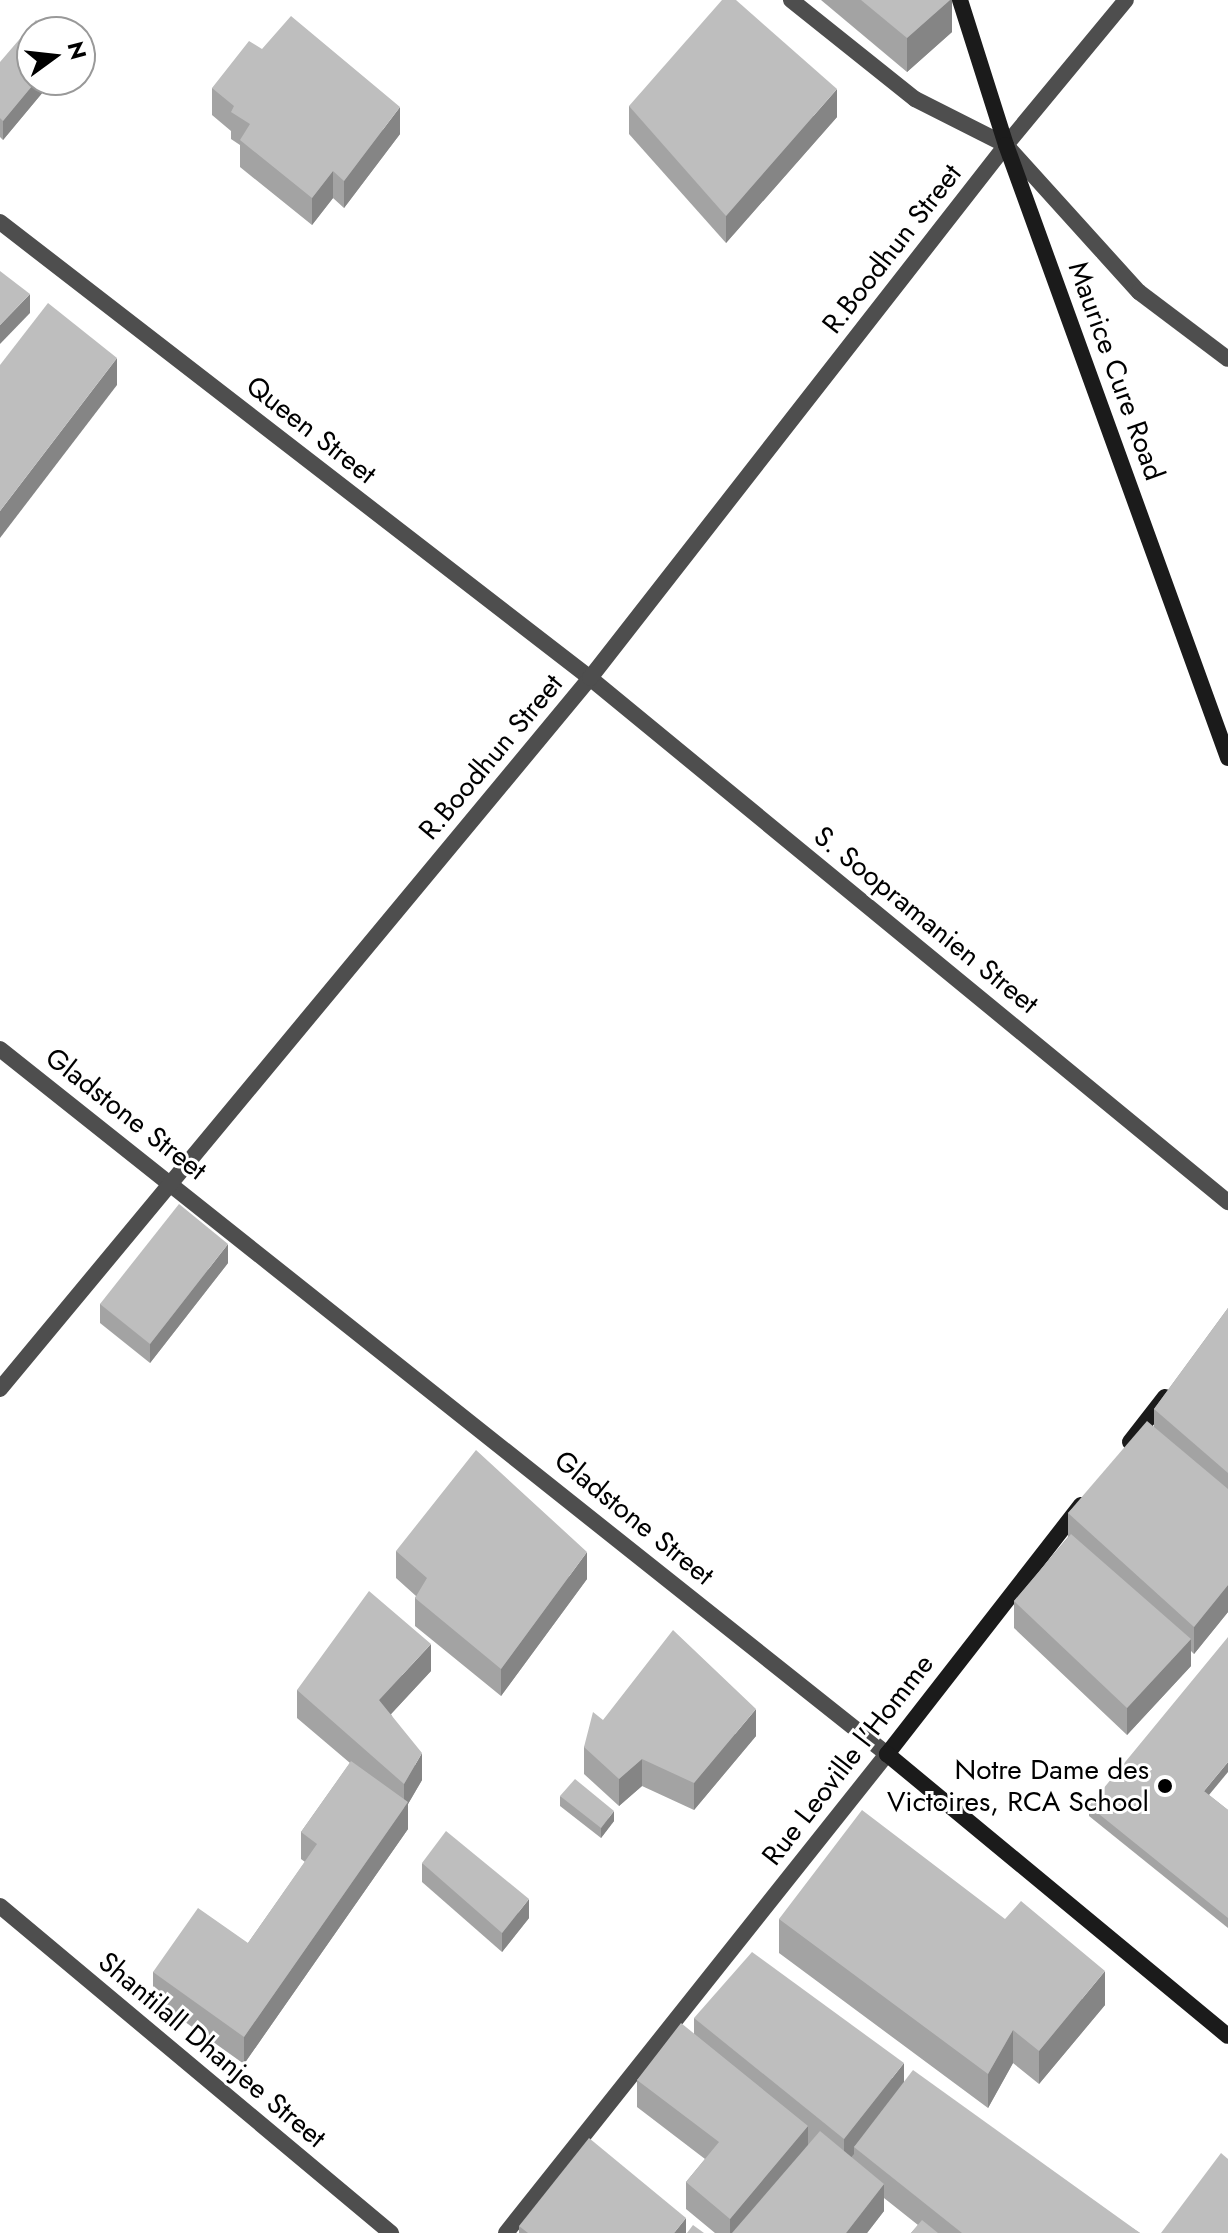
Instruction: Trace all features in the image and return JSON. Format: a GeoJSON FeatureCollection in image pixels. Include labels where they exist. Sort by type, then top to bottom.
{"type":"FeatureCollection","features":[{"type":"Feature","properties":{"kind":"main road","name":"Maurice Cure Road"},"geometry":{"type":"LineString","coordinates":[[960,0],[1006,145],[1228,758]]}},
{"type":"Feature","properties":{"kind":"main road"},"geometry":{"type":"LineString","coordinates":[[1121,1454],[1179,1379]]}},
{"type":"Feature","properties":{"kind":"main road","name":"Rue Leoville l'Homme"},"geometry":{"type":"LineString","coordinates":[[887,1754],[1092,1492]]}},
{"type":"Feature","properties":{"kind":"main road","name":"Gladstone Street"},"geometry":{"type":"LineString","coordinates":[[887,1754],[1228,2036]]}},
{"type":"Feature","properties":{"kind":"street"},"geometry":{"type":"LineString","coordinates":[[791,0],[915,99],[1006,145],[1139,292],[1228,359]]}},
{"type":"Feature","properties":{"kind":"street","name":"R.Boodhun Street"},"geometry":{"type":"LineString","coordinates":[[0,1389],[590,678],[1006,145],[1126,0]]}},
{"type":"Feature","properties":{"kind":"street","name":"Queen Street"},"geometry":{"type":"LineString","coordinates":[[0,222],[590,678]]}},
{"type":"Feature","properties":{"kind":"street","name":"S. Soopramanien Street"},"geometry":{"type":"LineString","coordinates":[[590,678],[1228,1202]]}},
{"type":"Feature","properties":{"kind":"street","name":"Gladstone Street"},"geometry":{"type":"LineString","coordinates":[[0,1049],[173,1182],[887,1754]]}},
{"type":"Feature","properties":{"kind":"street","name":"Rue Leoville l'Homme"},"geometry":{"type":"LineString","coordinates":[[506,2233],[887,1754]]}},
{"type":"Feature","properties":{"kind":"street","name":"Shantilall Dhanjee Street"},"geometry":{"type":"LineString","coordinates":[[0,1906],[391,2233]]}},
{"type":"Feature","properties":{"kind":"building"},"geometry":{"type":"Polygon","coordinates":[[[722,0],[736,0],[837,89],[726,216],[629,106],[722,0]]]}},
{"type":"Feature","properties":{"kind":"building"},"geometry":{"type":"Polygon","coordinates":[[[861,0],[950,0],[907,38],[861,0]]]}},
{"type":"Feature","properties":{"kind":"building"},"geometry":{"type":"Polygon","coordinates":[[[291,16],[400,107],[344,181],[333,171],[312,198],[240,140],[250,124],[231,112],[234,106],[212,88],[249,41],[262,49],[291,16]]]}},
{"type":"Feature","properties":{"kind":"building"},"geometry":{"type":"Polygon","coordinates":[[[16,43],[16,96],[24,96],[3,121],[0,118],[0,62],[16,43]]]}},
{"type":"Feature","properties":{"kind":"building"},"geometry":{"type":"Polygon","coordinates":[[[0,271],[30,294],[0,325],[0,271]]]}},
{"type":"Feature","properties":{"kind":"building"},"geometry":{"type":"Polygon","coordinates":[[[48,303],[117,358],[0,511],[0,365],[48,303]]]}},
{"type":"Feature","properties":{"kind":"building"},"geometry":{"type":"Polygon","coordinates":[[[179,1204],[228,1244],[150,1344],[100,1304],[179,1204]]]}},
{"type":"Feature","properties":{"kind":"building"},"geometry":{"type":"Polygon","coordinates":[[[1228,1308],[1228,1473],[1154,1409],[1228,1308]]]}},
{"type":"Feature","properties":{"kind":"building"},"geometry":{"type":"Polygon","coordinates":[[[1147,1421],[1228,1489],[1228,1585],[1194,1627],[1068,1513],[1147,1421]]]}},
{"type":"Feature","properties":{"kind":"building"},"geometry":{"type":"Polygon","coordinates":[[[476,1450],[587,1552],[501,1669],[415,1598],[427,1578],[396,1551],[476,1450]]]}},
{"type":"Feature","properties":{"kind":"building"},"geometry":{"type":"Polygon","coordinates":[[[1071,1534],[1191,1639],[1127,1708],[1014,1601],[1071,1534]]]}},
{"type":"Feature","properties":{"kind":"building"},"geometry":{"type":"Polygon","coordinates":[[[369,1591],[431,1644],[379,1700],[422,1753],[404,1784],[297,1690],[369,1591]]]}},
{"type":"Feature","properties":{"kind":"building"},"geometry":{"type":"Polygon","coordinates":[[[673,1630],[756,1709],[694,1783],[642,1759],[619,1779],[584,1747],[593,1712],[603,1720],[673,1630]]]}},
{"type":"Feature","properties":{"kind":"building","name":"Notre Dame des Victoires, RCA School"},"geometry":{"type":"Polygon","coordinates":[[[1228,1637],[1228,1762],[1204,1791],[1228,1810],[1228,1918],[1089,1806],[1228,1637]]]}},
{"type":"Feature","properties":{"kind":"building"},"geometry":{"type":"Polygon","coordinates":[[[351,1761],[408,1802],[244,2037],[153,1972],[198,1908],[248,1943],[317,1844],[301,1832],[351,1761]]]}},
{"type":"Feature","properties":{"kind":"building"},"geometry":{"type":"Polygon","coordinates":[[[575,1779],[614,1811],[601,1828],[560,1796],[575,1779]]]}},
{"type":"Feature","properties":{"kind":"building"},"geometry":{"type":"Polygon","coordinates":[[[862,1810],[1005,1919],[1021,1901],[1105,1971],[1039,2051],[1013,2030],[988,2074],[779,1919],[862,1810]]]}},
{"type":"Feature","properties":{"kind":"building"},"geometry":{"type":"Polygon","coordinates":[[[446,1831],[529,1899],[502,1933],[422,1863],[446,1831]]]}},
{"type":"Feature","properties":{"kind":"building"},"geometry":{"type":"Polygon","coordinates":[[[752,1952],[904,2063],[844,2139],[694,2018],[752,1952]]]}},
{"type":"Feature","properties":{"kind":"building"},"geometry":{"type":"Polygon","coordinates":[[[681,2023],[808,2126],[730,2219],[686,2182],[719,2142],[637,2080],[681,2023]]]}},
{"type":"Feature","properties":{"kind":"building"},"geometry":{"type":"Polygon","coordinates":[[[913,2070],[1140,2233],[962,2233],[854,2147],[913,2070]]]}},
{"type":"Feature","properties":{"kind":"building"},"geometry":{"type":"Polygon","coordinates":[[[820,2131],[884,2184],[846,2233],[732,2233],[820,2131]]]}},
{"type":"Feature","properties":{"kind":"building"},"geometry":{"type":"Polygon","coordinates":[[[589,2138],[686,2218],[674,2233],[528,2233],[519,2226],[589,2138]]]}},
{"type":"Feature","properties":{"kind":"building"},"geometry":{"type":"Polygon","coordinates":[[[1221,2153],[1228,2159],[1228,2233],[1161,2233],[1221,2153]]]}},
{"type":"Feature","properties":{"kind":"building"},"geometry":{"type":"Polygon","coordinates":[[[922,2220],[938,2233],[911,2233],[922,2220]]]}},
{"type":"Feature","properties":{"kind":"building"},"geometry":{"type":"Polygon","coordinates":[[[693,2225],[704,2233],[687,2233],[693,2225]]]}},
{"type":"Feature","properties":{"kind":"place","name":"Notre Dame des Victoires, RCA School"},"geometry":{"type":"Point","coordinates":[1165,1786]}}]}
